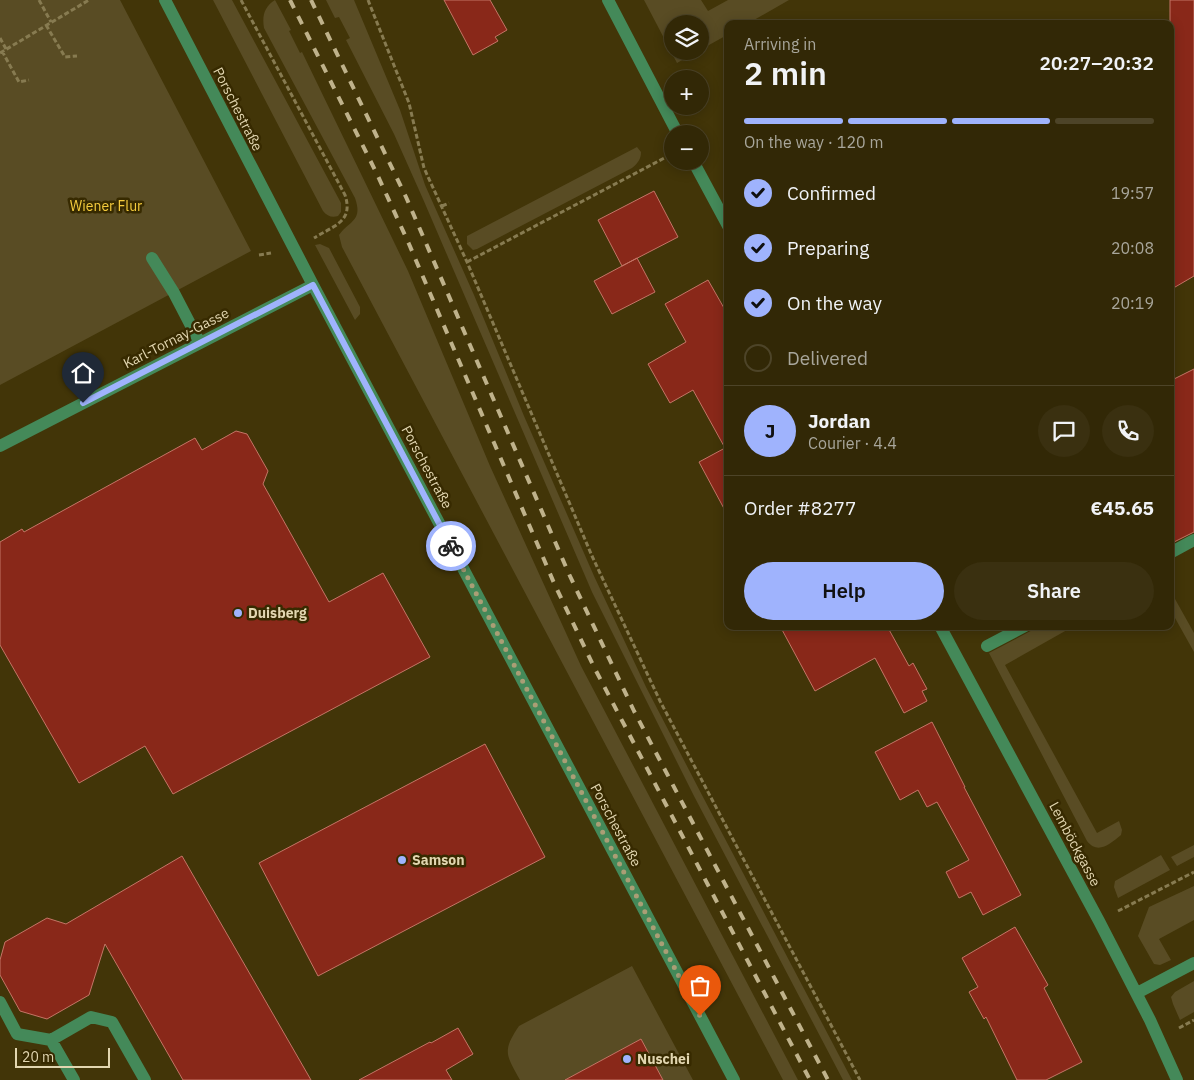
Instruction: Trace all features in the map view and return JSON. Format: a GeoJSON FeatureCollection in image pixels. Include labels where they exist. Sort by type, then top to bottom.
{"type":"FeatureCollection","features":[{"type":"Feature","properties":{"kind":"street","name":"Porschestraße"},"geometry":{"type":"LineString","coordinates":[[165,0],[313,285],[734,1080]]}},
{"type":"Feature","properties":{"kind":"street"},"geometry":{"type":"LineString","coordinates":[[608,0],[673,125]]}},
{"type":"Feature","properties":{"kind":"street"},"geometry":{"type":"LineString","coordinates":[[698,170],[724,219]]}},
{"type":"Feature","properties":{"kind":"street"},"geometry":{"type":"LineString","coordinates":[[152,258],[174,293],[200,343]]}},
{"type":"Feature","properties":{"kind":"street","name":"Karl-Tornay-Gasse"},"geometry":{"type":"LineString","coordinates":[[0,446],[313,285]]}},
{"type":"Feature","properties":{"kind":"street"},"geometry":{"type":"LineString","coordinates":[[1174,550],[1194,540]]}},
{"type":"Feature","properties":{"kind":"street","name":"Lemböckgasse"},"geometry":{"type":"LineString","coordinates":[[942,630],[1137,993],[1177,1080]]}},
{"type":"Feature","properties":{"kind":"street"},"geometry":{"type":"LineString","coordinates":[[987,646],[1017,630]]}},
{"type":"Feature","properties":{"kind":"street"},"geometry":{"type":"LineString","coordinates":[[1137,993],[1194,963]]}},
{"type":"Feature","properties":{"kind":"street"},"geometry":{"type":"LineString","coordinates":[[0,1002],[17,1034],[51,1040],[91,1017],[112,1022],[145,1080]]}},
{"type":"Feature","properties":{"kind":"street"},"geometry":{"type":"LineString","coordinates":[[51,1040],[74,1080]]}},
{"type":"Feature","properties":{"kind":"path"},"geometry":{"type":"LineString","coordinates":[[39,0],[51,22]]}},
{"type":"Feature","properties":{"kind":"path"},"geometry":{"type":"LineString","coordinates":[[3,51],[88,0]]}},
{"type":"Feature","properties":{"kind":"path"},"geometry":{"type":"LineString","coordinates":[[248,0],[242,2],[336,178],[348,205],[348,212],[339,223],[294,248],[259,254]]}},
{"type":"Feature","properties":{"kind":"path"},"geometry":{"type":"LineString","coordinates":[[368,0],[409,103],[424,168],[467,262],[592,556],[634,647],[692,763],[860,1080]]}},
{"type":"Feature","properties":{"kind":"path"},"geometry":{"type":"LineString","coordinates":[[46,25],[66,57],[77,56]]}},
{"type":"Feature","properties":{"kind":"path"},"geometry":{"type":"LineString","coordinates":[[0,38],[3,51],[20,82],[29,80]]}},
{"type":"Feature","properties":{"kind":"path"},"geometry":{"type":"LineString","coordinates":[[467,262],[664,157]]}},
{"type":"Feature","properties":{"kind":"path"},"geometry":{"type":"LineString","coordinates":[[442,206],[449,203]]}},
{"type":"Feature","properties":{"kind":"path"},"geometry":{"type":"LineString","coordinates":[[1099,921],[1194,872]]}},
{"type":"Feature","properties":{"kind":"green space","name":"Wiener Flur"},"geometry":{"type":"Polygon","coordinates":[[[0,0],[120,0],[251,251],[0,385],[0,0]]]}},
{"type":"Feature","properties":{"kind":"green space"},"geometry":{"type":"Polygon","coordinates":[[[213,0],[232,0],[341,203],[341,212],[338,216],[330,216],[323,211],[213,0]]]}},
{"type":"Feature","properties":{"kind":"green space"},"geometry":{"type":"Polygon","coordinates":[[[275,0],[408,271],[490,466],[581,666],[798,1080],[783,1080],[342,247],[339,235],[356,216],[357,206],[355,198],[264,28],[265,12],[268,6],[275,0]]]}},
{"type":"Feature","properties":{"kind":"green space"},"geometry":{"type":"Polygon","coordinates":[[[326,0],[354,0],[400,110],[425,185],[594,576],[646,687],[852,1080],[843,1080],[694,796],[592,592],[394,134],[346,40],[350,38],[339,17],[335,18],[326,0]]]}},
{"type":"Feature","properties":{"kind":"green space"},"geometry":{"type":"Polygon","coordinates":[[[644,0],[701,0],[708,11],[728,0],[789,0],[754,20],[724,20],[724,37],[709,45],[709,15],[664,15],[664,38],[644,0]]]}},
{"type":"Feature","properties":{"kind":"green space"},"geometry":{"type":"Polygon","coordinates":[[[637,147],[641,152],[640,157],[632,168],[477,249],[473,250],[467,244],[467,236],[637,147]]]}},
{"type":"Feature","properties":{"kind":"green space"},"geometry":{"type":"Polygon","coordinates":[[[320,244],[329,248],[360,307],[360,314],[355,320],[315,245],[320,244]]]}},
{"type":"Feature","properties":{"kind":"green space"},"geometry":{"type":"Polygon","coordinates":[[[1174,597],[1194,633],[1194,652],[1174,616],[1174,597]]]}},
{"type":"Feature","properties":{"kind":"green space"},"geometry":{"type":"Polygon","coordinates":[[[1032,630],[1067,630],[1005,665],[1097,833],[1119,821],[1122,830],[1121,835],[1113,842],[1100,848],[1091,845],[1087,841],[989,653],[1032,630]]]}},
{"type":"Feature","properties":{"kind":"green space"},"geometry":{"type":"Polygon","coordinates":[[[1194,845],[1194,857],[1177,866],[1171,857],[1194,845]]]}},
{"type":"Feature","properties":{"kind":"green space"},"geometry":{"type":"Polygon","coordinates":[[[1161,855],[1170,870],[1118,898],[1114,887],[1115,881],[1161,855]]]}},
{"type":"Feature","properties":{"kind":"green space"},"geometry":{"type":"Polygon","coordinates":[[[1194,886],[1194,920],[1159,939],[1171,960],[1160,965],[1154,964],[1138,936],[1149,907],[1194,886]]]}},
{"type":"Feature","properties":{"kind":"green space"},"geometry":{"type":"Polygon","coordinates":[[[632,966],[693,1080],[663,1080],[641,1039],[565,1080],[520,1080],[509,1059],[508,1053],[510,1041],[519,1026],[632,966]]]}},
{"type":"Feature","properties":{"kind":"green space"},"geometry":{"type":"Polygon","coordinates":[[[1194,981],[1194,1012],[1180,1020],[1171,997],[1175,992],[1194,981]]]}},
{"type":"Feature","properties":{"kind":"building"},"geometry":{"type":"Polygon","coordinates":[[[444,0],[490,0],[507,30],[495,37],[498,41],[473,55],[444,0]]]}},
{"type":"Feature","properties":{"kind":"building"},"geometry":{"type":"Polygon","coordinates":[[[1170,0],[1194,0],[1194,276],[1174,288],[1174,20],[1170,20],[1170,0]]]}},
{"type":"Feature","properties":{"kind":"building"},"geometry":{"type":"Polygon","coordinates":[[[654,191],[678,237],[622,266],[598,220],[654,191]]]}},
{"type":"Feature","properties":{"kind":"building"},"geometry":{"type":"Polygon","coordinates":[[[637,258],[655,292],[612,314],[594,281],[637,258]]]}},
{"type":"Feature","properties":{"kind":"building"},"geometry":{"type":"Polygon","coordinates":[[[708,280],[724,308],[724,446],[693,390],[670,403],[648,364],[686,342],[665,304],[708,280]]]}},
{"type":"Feature","properties":{"kind":"building"},"geometry":{"type":"Polygon","coordinates":[[[1194,369],[1194,532],[1174,542],[1174,379],[1194,369]]]}},
{"type":"Feature","properties":{"kind":"building","name":"Duisberg"},"geometry":{"type":"Polygon","coordinates":[[[236,431],[247,434],[268,471],[263,484],[329,602],[383,573],[430,657],[173,794],[145,746],[79,783],[0,645],[0,542],[22,529],[24,532],[195,438],[202,450],[236,431]]]}},
{"type":"Feature","properties":{"kind":"building"},"geometry":{"type":"Polygon","coordinates":[[[724,449],[724,509],[699,462],[724,449]]]}},
{"type":"Feature","properties":{"kind":"building"},"geometry":{"type":"Polygon","coordinates":[[[782,630],[889,630],[909,666],[913,663],[927,689],[922,691],[927,701],[904,713],[875,658],[815,691],[782,630]]]}},
{"type":"Feature","properties":{"kind":"building"},"geometry":{"type":"Polygon","coordinates":[[[932,722],[1021,895],[983,915],[971,892],[959,898],[946,872],[969,860],[937,802],[927,807],[918,790],[900,800],[875,752],[932,722]]]}},
{"type":"Feature","properties":{"kind":"building","name":"Samson"},"geometry":{"type":"Polygon","coordinates":[[[485,744],[545,857],[318,976],[259,863],[485,744]]]}},
{"type":"Feature","properties":{"kind":"building"},"geometry":{"type":"Polygon","coordinates":[[[182,856],[311,1080],[183,1080],[105,944],[89,995],[47,1019],[20,1011],[0,975],[0,960],[5,942],[47,918],[66,924],[182,856]]]}},
{"type":"Feature","properties":{"kind":"building"},"geometry":{"type":"Polygon","coordinates":[[[1015,927],[1048,985],[1044,988],[1082,1062],[1046,1080],[1017,1080],[986,1017],[984,1019],[969,992],[978,987],[962,958],[1015,927]]]}},
{"type":"Feature","properties":{"kind":"building"},"geometry":{"type":"Polygon","coordinates":[[[458,1028],[473,1054],[446,1070],[452,1080],[359,1080],[431,1043],[458,1028]]]}},
{"type":"Feature","properties":{"kind":"building","name":"Nuschei"},"geometry":{"type":"Polygon","coordinates":[[[641,1039],[663,1080],[565,1080],[641,1039]]]}},
{"type":"Feature","properties":{"kind":"railway"},"geometry":{"type":"LineString","coordinates":[[290,0],[377,174],[409,244],[554,583],[594,667],[810,1080]]}},
{"type":"Feature","properties":{"kind":"railway"},"geometry":{"type":"LineString","coordinates":[[311,0],[406,197],[569,574],[634,711],[828,1080]]}},
{"type":"Feature","properties":{"kind":"way so far"},"geometry":{"type":"LineString","coordinates":[[451,546],[700,1016]]}},
{"type":"Feature","properties":{"kind":"place","name":"Duisberg"},"geometry":{"type":"Point","coordinates":[238,613]}},
{"type":"Feature","properties":{"kind":"place","name":"Samson"},"geometry":{"type":"Point","coordinates":[402,860]}},
{"type":"Feature","properties":{"kind":"place","name":"Nuschei"},"geometry":{"type":"Point","coordinates":[627,1059]}},
{"type":"Feature","properties":{"kind":"route"},"geometry":{"type":"LineString","coordinates":[[83,403],[313,285],[451,546]]}}]}
